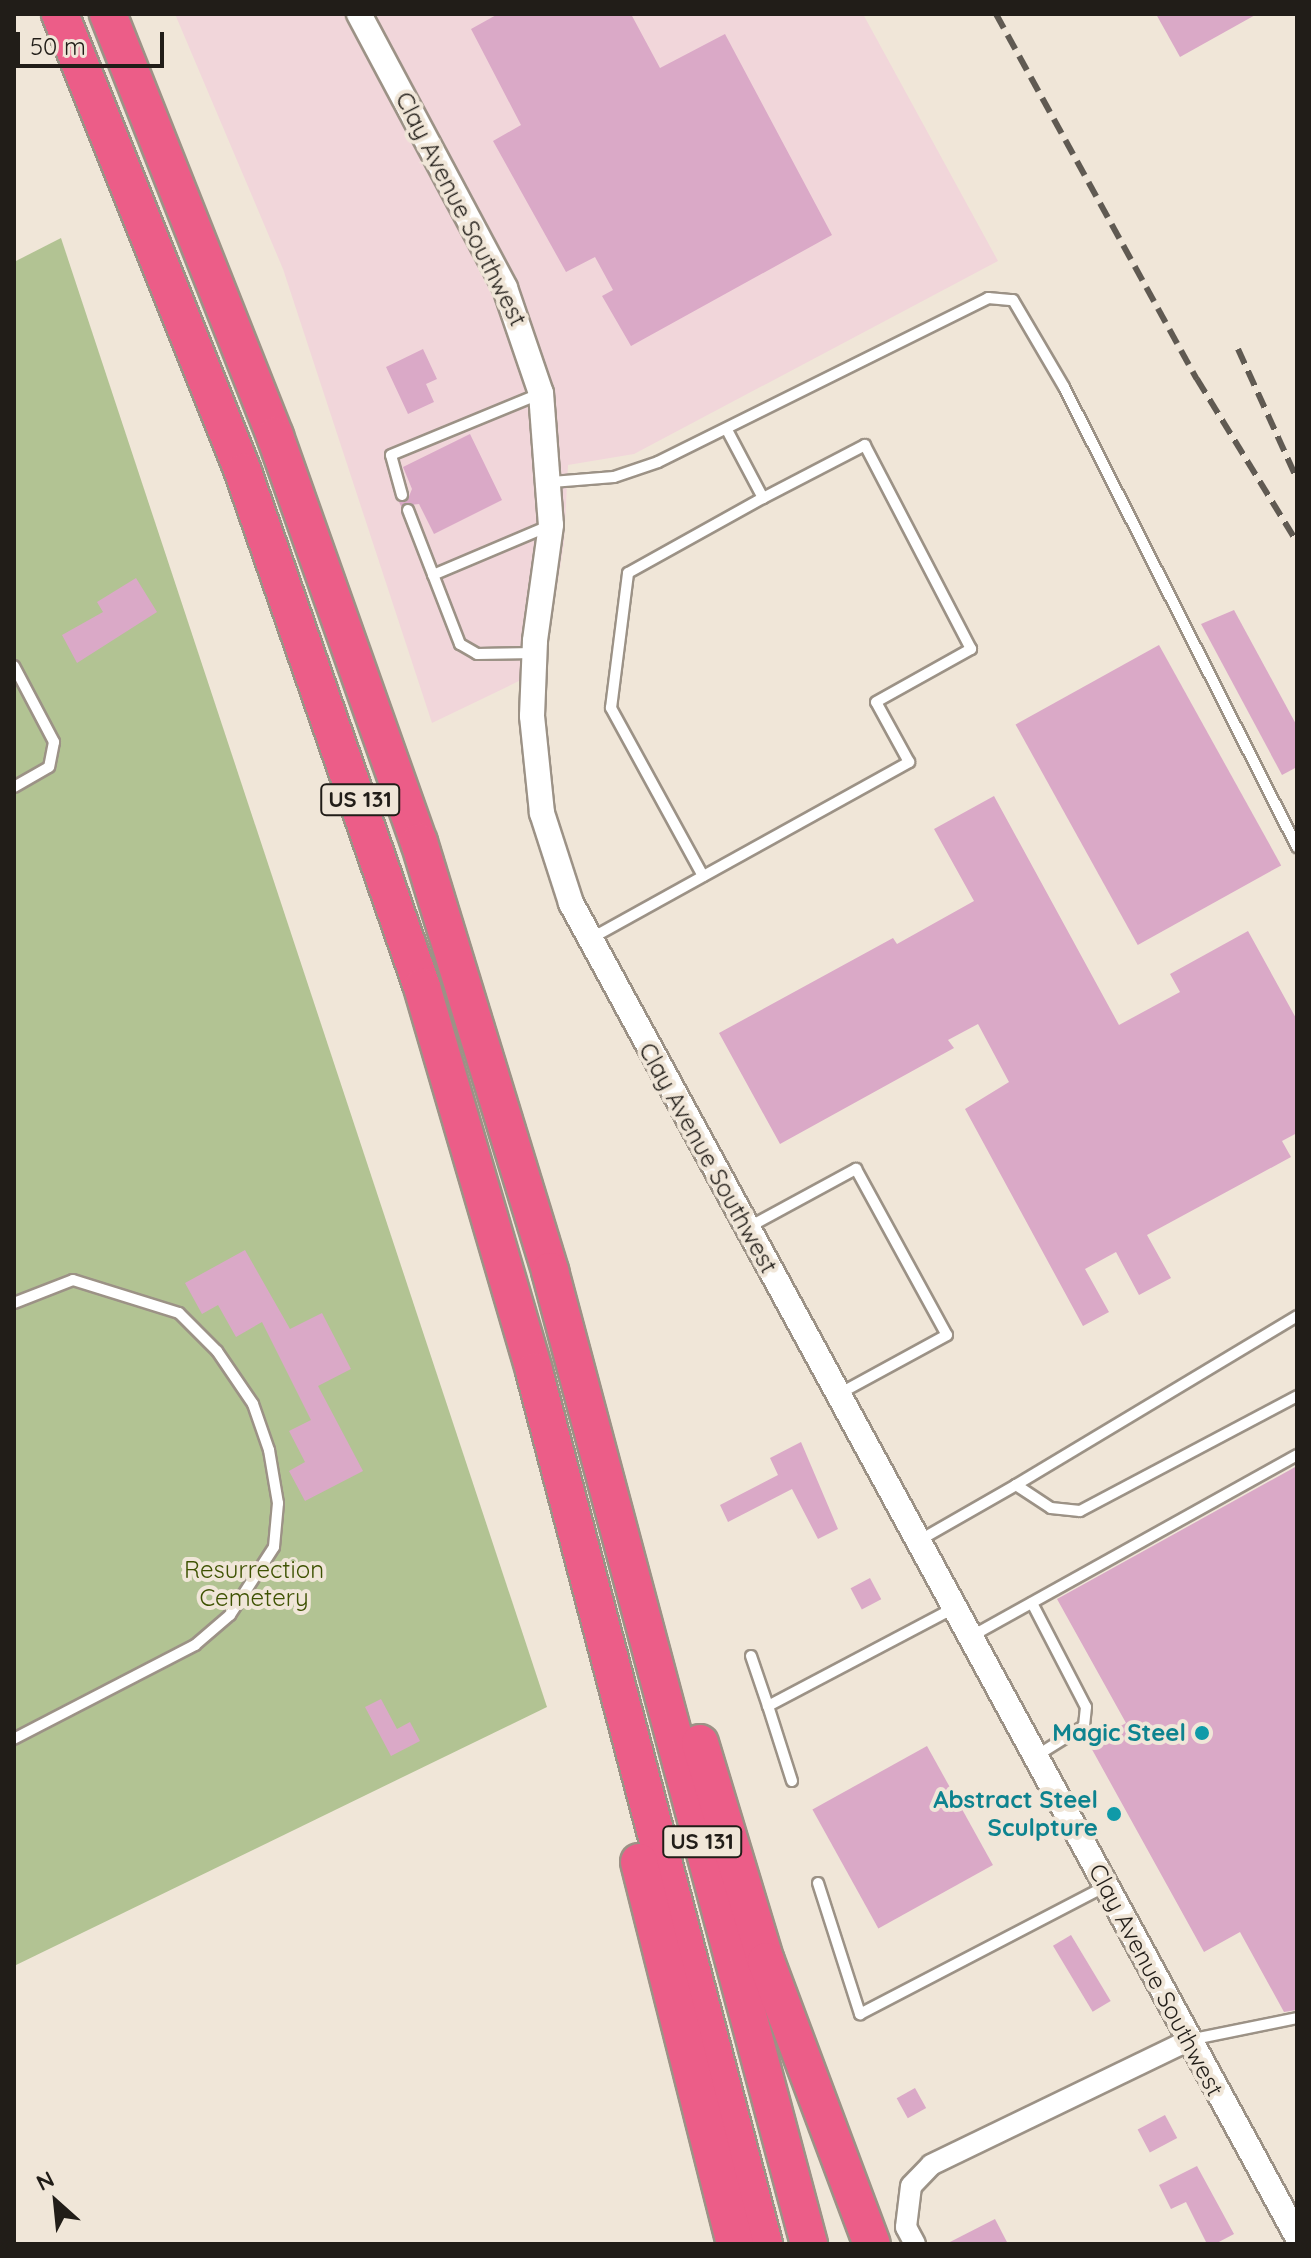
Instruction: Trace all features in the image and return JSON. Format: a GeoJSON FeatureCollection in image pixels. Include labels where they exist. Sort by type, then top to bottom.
{"type":"FeatureCollection","features":[{"type":"Feature","properties":{"kind":"highway","name":"US 131"},"geometry":{"type":"LineString","coordinates":[[60,14],[218,404],[379,856],[485,1197],[764,2244]]}},
{"type":"Feature","properties":{"kind":"highway","name":"US 131"},"geometry":{"type":"LineString","coordinates":[[108,14],[356,657],[487,1059],[596,1441],[809,2244]]}},
{"type":"Feature","properties":{"kind":"highway"},"geometry":{"type":"LineString","coordinates":[[596,1441],[703,1752],[766,1961],[872,2244]]}},
{"type":"Feature","properties":{"kind":"highway"},"geometry":{"type":"LineString","coordinates":[[597,1608],[628,1812],[735,2244]]}},
{"type":"Feature","properties":{"kind":"street","name":"Clay Avenue Southwest"},"geometry":{"type":"LineString","coordinates":[[366,16],[505,288],[541,393],[552,482],[551,525],[534,653],[532,716],[542,813],[557,867],[588,940],[920,1540],[1187,2041],[1297,2236]]}},
{"type":"Feature","properties":{"kind":"street"},"geometry":{"type":"LineString","coordinates":[[915,2244],[906,2227],[911,2186],[931,2165],[1187,2041]]}},
{"type":"Feature","properties":{"kind":"lane"},"geometry":{"type":"LineString","coordinates":[[552,482],[614,477],[727,430],[988,298],[1013,300],[1064,387],[1297,847]]}},
{"type":"Feature","properties":{"kind":"lane"},"geometry":{"type":"LineString","coordinates":[[402,495],[391,455],[541,393]]}},
{"type":"Feature","properties":{"kind":"lane"},"geometry":{"type":"LineString","coordinates":[[727,430],[763,498]]}},
{"type":"Feature","properties":{"kind":"lane"},"geometry":{"type":"LineString","coordinates":[[588,940],[909,762],[876,702],[971,649],[865,445],[628,573],[611,708],[703,876]]}},
{"type":"Feature","properties":{"kind":"lane"},"geometry":{"type":"LineString","coordinates":[[408,510],[460,644],[477,654],[534,653]]}},
{"type":"Feature","properties":{"kind":"lane"},"geometry":{"type":"LineString","coordinates":[[433,575],[551,525]]}},
{"type":"Feature","properties":{"kind":"lane"},"geometry":{"type":"LineString","coordinates":[[14,666],[54,742],[49,767],[14,787]]}},
{"type":"Feature","properties":{"kind":"lane"},"geometry":{"type":"LineString","coordinates":[[747,1228],[856,1169],[947,1335],[839,1394]]}},
{"type":"Feature","properties":{"kind":"lane"},"geometry":{"type":"LineString","coordinates":[[14,1303],[73,1280],[179,1313],[217,1351],[253,1404],[269,1450],[278,1503],[274,1547],[230,1615],[195,1645],[16,1734]]}},
{"type":"Feature","properties":{"kind":"lane"},"geometry":{"type":"LineString","coordinates":[[920,1540],[1297,1316]]}},
{"type":"Feature","properties":{"kind":"lane"},"geometry":{"type":"LineString","coordinates":[[1016,1485],[1051,1508],[1080,1511],[1297,1396]]}},
{"type":"Feature","properties":{"kind":"lane"},"geometry":{"type":"LineString","coordinates":[[972,1636],[1297,1455]]}},
{"type":"Feature","properties":{"kind":"lane"},"geometry":{"type":"LineString","coordinates":[[1032,1603],[1086,1707],[1084,1726],[1036,1756]]}},
{"type":"Feature","properties":{"kind":"lane"},"geometry":{"type":"LineString","coordinates":[[768,1706],[956,1607]]}},
{"type":"Feature","properties":{"kind":"lane"},"geometry":{"type":"LineString","coordinates":[[751,1656],[792,1781]]}},
{"type":"Feature","properties":{"kind":"lane"},"geometry":{"type":"LineString","coordinates":[[818,1883],[860,2014],[1106,1886]]}},
{"type":"Feature","properties":{"kind":"lane"},"geometry":{"type":"LineString","coordinates":[[1187,2041],[1297,2018]]}},
{"type":"Feature","properties":{"kind":"shaded area"},"geometry":{"type":"Polygon","coordinates":[[[175,14],[863,14],[998,261],[634,454],[568,465],[564,543],[544,669],[432,723],[283,269],[175,14]]]}},
{"type":"Feature","properties":{"kind":"green space","name":"Resurrection Cemetery"},"geometry":{"type":"Polygon","coordinates":[[[61,238],[547,1707],[14,1966],[14,262],[61,238]]]}},
{"type":"Feature","properties":{"kind":"building"},"geometry":{"type":"Polygon","coordinates":[[[498,14],[631,14],[660,68],[725,34],[832,235],[631,346],[602,296],[613,290],[595,257],[566,272],[493,141],[521,125],[471,29],[498,14]]]}},
{"type":"Feature","properties":{"kind":"building"},"geometry":{"type":"Polygon","coordinates":[[[1156,14],[1257,14],[1180,57],[1156,14]]]}},
{"type":"Feature","properties":{"kind":"building"},"geometry":{"type":"Polygon","coordinates":[[[423,349],[437,379],[426,384],[434,402],[408,414],[386,367],[423,349]]]}},
{"type":"Feature","properties":{"kind":"building"},"geometry":{"type":"Polygon","coordinates":[[[470,434],[502,500],[434,534],[419,504],[401,506],[399,502],[407,501],[412,489],[403,467],[470,434]]]}},
{"type":"Feature","properties":{"kind":"building"},"geometry":{"type":"Polygon","coordinates":[[[136,578],[157,612],[77,663],[62,635],[103,612],[97,602],[136,578]]]}},
{"type":"Feature","properties":{"kind":"building"},"geometry":{"type":"Polygon","coordinates":[[[1234,610],[1297,726],[1297,767],[1282,775],[1201,624],[1234,610]]]}},
{"type":"Feature","properties":{"kind":"building"},"geometry":{"type":"Polygon","coordinates":[[[1159,645],[1281,865],[1138,945],[1016,725],[1159,645]]]}},
{"type":"Feature","properties":{"kind":"building"},"geometry":{"type":"Polygon","coordinates":[[[994,796],[1119,1025],[1180,992],[1170,974],[1248,931],[1297,1020],[1297,1133],[1282,1141],[1291,1157],[1147,1235],[1171,1278],[1139,1295],[1116,1252],[1085,1269],[1109,1312],[1083,1326],[965,1109],[1009,1082],[978,1024],[948,1040],[954,1048],[780,1144],[719,1033],[893,938],[897,944],[974,901],[934,829],[994,796]]]}},
{"type":"Feature","properties":{"kind":"building"},"geometry":{"type":"Polygon","coordinates":[[[245,1250],[290,1329],[322,1313],[351,1369],[318,1386],[363,1471],[305,1501],[289,1471],[305,1462],[289,1431],[311,1420],[262,1322],[236,1337],[218,1305],[202,1314],[185,1283],[245,1250]]]}},
{"type":"Feature","properties":{"kind":"building"},"geometry":{"type":"Polygon","coordinates":[[[801,1442],[838,1529],[818,1539],[792,1489],[728,1522],[720,1505],[778,1475],[770,1458],[801,1442]]]}},
{"type":"Feature","properties":{"kind":"building","name":"Magic Steel"},"geometry":{"type":"Polygon","coordinates":[[[1297,1466],[1297,2010],[1284,2012],[1240,1932],[1204,1952],[1089,1744],[1126,1723],[1057,1599],[1297,1466]]]}},
{"type":"Feature","properties":{"kind":"building"},"geometry":{"type":"Polygon","coordinates":[[[870,1578],[881,1599],[862,1610],[851,1588],[870,1578]]]}},
{"type":"Feature","properties":{"kind":"building"},"geometry":{"type":"Polygon","coordinates":[[[381,1699],[397,1729],[410,1722],[420,1741],[391,1756],[365,1707],[381,1699]]]}},
{"type":"Feature","properties":{"kind":"building"},"geometry":{"type":"Polygon","coordinates":[[[927,1746],[993,1865],[878,1928],[812,1810],[927,1746]]]}},
{"type":"Feature","properties":{"kind":"building"},"geometry":{"type":"Polygon","coordinates":[[[1071,1935],[1111,2001],[1093,2012],[1053,1946],[1071,1935]]]}},
{"type":"Feature","properties":{"kind":"building"},"geometry":{"type":"Polygon","coordinates":[[[915,2088],[926,2108],[908,2118],[897,2098],[915,2088]]]}},
{"type":"Feature","properties":{"kind":"building"},"geometry":{"type":"Polygon","coordinates":[[[1165,2115],[1177,2138],[1150,2153],[1138,2130],[1165,2115]]]}},
{"type":"Feature","properties":{"kind":"building"},"geometry":{"type":"Polygon","coordinates":[[[1197,2166],[1234,2234],[1215,2244],[1207,2244],[1186,2202],[1171,2209],[1159,2185],[1197,2166]]]}},
{"type":"Feature","properties":{"kind":"building"},"geometry":{"type":"Polygon","coordinates":[[[995,2219],[1008,2244],[946,2244],[995,2219]]]}},
{"type":"Feature","properties":{"kind":"railway"},"geometry":{"type":"LineString","coordinates":[[996,14],[1197,379],[1297,542]]}},
{"type":"Feature","properties":{"kind":"railway"},"geometry":{"type":"LineString","coordinates":[[1238,349],[1297,479]]}},
{"type":"Feature","properties":{"kind":"place","name":"Magic Steel"},"geometry":{"type":"Point","coordinates":[1202,1733]}},
{"type":"Feature","properties":{"kind":"place","name":"Abstract Steel Sculpture"},"geometry":{"type":"Point","coordinates":[1114,1814]}}]}
